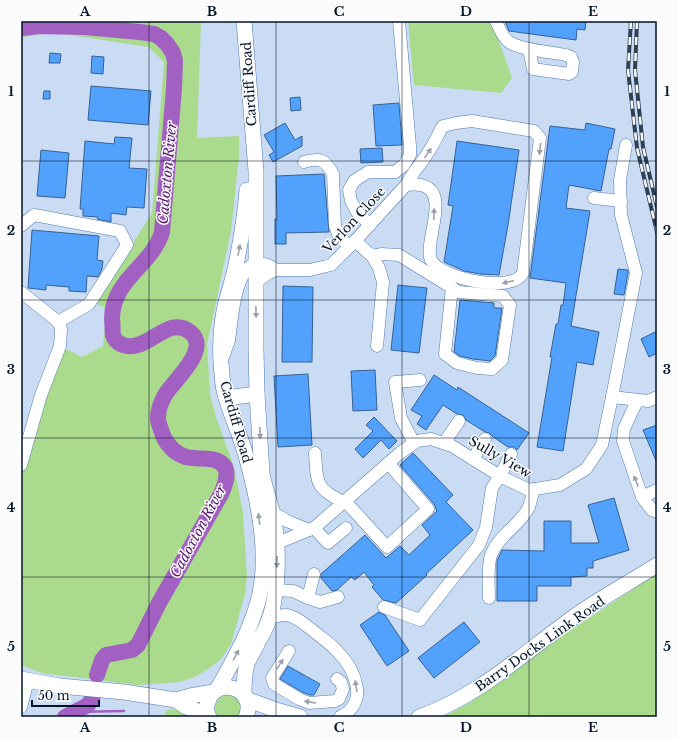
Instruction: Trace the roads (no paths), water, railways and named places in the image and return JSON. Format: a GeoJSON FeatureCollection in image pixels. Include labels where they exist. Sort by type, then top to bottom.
{"type":"FeatureCollection","features":[{"type":"Feature","properties":{"kind":"main road","name":"Cardiff Road"},"geometry":{"type":"LineString","coordinates":[[244,21],[256,171],[257,394],[263,482],[272,512],[277,543],[275,590],[270,618],[247,664],[245,672],[245,697],[248,710],[246,717]]}},
{"type":"Feature","properties":{"kind":"main road","name":"Cardiff Road"},"geometry":{"type":"LineString","coordinates":[[208,716],[207,703],[216,691],[239,648],[254,613],[260,593],[263,567],[258,512],[253,485],[246,455],[226,398],[221,364],[221,328],[242,236],[246,206],[248,170],[253,148]]}},
{"type":"Feature","properties":{"kind":"main road"},"geometry":{"type":"LineString","coordinates":[[226,398],[257,394]]}},
{"type":"Feature","properties":{"kind":"main road","name":"Barry Docks Link Road"},"geometry":{"type":"LineString","coordinates":[[419,717],[467,695],[576,616],[657,564]]}},
{"type":"Feature","properties":{"kind":"main road"},"geometry":{"type":"LineString","coordinates":[[24,679],[67,687],[124,692],[176,700],[231,687],[240,691],[245,697],[276,710],[300,717]]}},
{"type":"Feature","properties":{"kind":"main road"},"geometry":{"type":"LineString","coordinates":[[176,700],[186,707],[208,716]]}},
{"type":"Feature","properties":{"kind":"street"},"geometry":{"type":"LineString","coordinates":[[370,225],[357,212],[351,201],[349,190],[354,181],[368,172],[395,172],[404,165],[410,155],[399,21]]}},
{"type":"Feature","properties":{"kind":"street"},"geometry":{"type":"LineString","coordinates":[[496,21],[507,42],[529,49]]}},
{"type":"Feature","properties":{"kind":"street","name":"Verlon Close"},"geometry":{"type":"LineString","coordinates":[[256,264],[269,264],[276,270],[310,270],[331,265],[404,187],[430,150],[443,126],[472,121],[534,131],[540,138],[523,273],[521,277],[517,280],[501,284],[472,281],[451,275],[435,265],[431,260],[430,253],[435,213],[434,196],[431,190],[426,186],[413,183],[404,187]]}},
{"type":"Feature","properties":{"kind":"street","name":"Sully View"},"geometry":{"type":"LineString","coordinates":[[262,553],[270,546],[311,529],[388,463],[417,441],[431,439],[452,446],[500,476],[529,490],[560,485],[586,469],[602,445],[636,273],[621,215],[620,180],[626,144]]}},
{"type":"Feature","properties":{"kind":"street"},"geometry":{"type":"LineString","coordinates":[[304,162],[317,159],[323,161],[329,166],[333,174],[335,226],[338,234],[372,256],[379,268],[383,282],[377,346]]}},
{"type":"Feature","properties":{"kind":"street"},"geometry":{"type":"LineString","coordinates":[[594,198],[621,201]]}},
{"type":"Feature","properties":{"kind":"street"},"geometry":{"type":"LineString","coordinates":[[21,226],[34,215],[120,230],[127,245],[89,304],[58,322]]}},
{"type":"Feature","properties":{"kind":"street"},"geometry":{"type":"LineString","coordinates":[[372,256],[381,254],[399,255],[452,287],[459,292],[503,296],[510,305],[502,360],[492,369],[477,368],[457,363],[445,354],[452,287]]}},
{"type":"Feature","properties":{"kind":"street"},"geometry":{"type":"LineString","coordinates":[[221,364],[228,340],[233,304],[241,279],[245,271],[256,264]]}},
{"type":"Feature","properties":{"kind":"street"},"geometry":{"type":"LineString","coordinates":[[256,282],[276,270]]}},
{"type":"Feature","properties":{"kind":"street"},"geometry":{"type":"LineString","coordinates":[[21,292],[58,322],[62,334],[60,346],[41,395],[21,465]]}},
{"type":"Feature","properties":{"kind":"street"},"geometry":{"type":"LineString","coordinates":[[414,443],[401,418],[395,382],[420,380]]}},
{"type":"Feature","properties":{"kind":"street"},"geometry":{"type":"LineString","coordinates":[[612,397],[637,401],[648,401],[657,397]]}},
{"type":"Feature","properties":{"kind":"street"},"geometry":{"type":"LineString","coordinates":[[637,401],[624,429],[622,441],[642,497],[652,510],[657,512]]}},
{"type":"Feature","properties":{"kind":"street"},"geometry":{"type":"LineString","coordinates":[[444,443],[459,421]]}},
{"type":"Feature","properties":{"kind":"street"},"geometry":{"type":"LineString","coordinates":[[473,459],[485,439]]}},
{"type":"Feature","properties":{"kind":"street"},"geometry":{"type":"LineString","coordinates":[[315,453],[319,483],[328,495],[344,502],[387,547],[428,509],[388,463]]}},
{"type":"Feature","properties":{"kind":"street"},"geometry":{"type":"LineString","coordinates":[[384,607],[420,620],[479,545],[486,527],[492,488],[511,454]]}},
{"type":"Feature","properties":{"kind":"street"},"geometry":{"type":"LineString","coordinates":[[489,598],[491,555],[497,544],[525,514],[529,507],[534,489]]}},
{"type":"Feature","properties":{"kind":"street"},"geometry":{"type":"LineString","coordinates":[[642,497],[657,490]]}},
{"type":"Feature","properties":{"kind":"street"},"geometry":{"type":"LineString","coordinates":[[272,512],[287,521],[311,529],[328,543],[346,528]]}},
{"type":"Feature","properties":{"kind":"street"},"geometry":{"type":"LineString","coordinates":[[308,598],[314,574]]}},
{"type":"Feature","properties":{"kind":"street"},"geometry":{"type":"LineString","coordinates":[[275,590],[293,591],[320,602],[338,597]]}},
{"type":"Feature","properties":{"kind":"street"},"geometry":{"type":"LineString","coordinates":[[270,618],[286,614],[301,621],[338,651],[344,659],[353,674],[358,687],[357,699],[351,710],[340,717]]}},
{"type":"Feature","properties":{"kind":"street"},"geometry":{"type":"LineString","coordinates":[[289,651],[272,678],[274,684],[299,699],[309,703],[335,701],[339,699],[343,688],[341,682],[337,679]]}},
{"type":"Feature","properties":{"kind":"street"},"geometry":{"type":"LineString","coordinates":[[21,707],[24,679]]}},
{"type":"Feature","properties":{"kind":"waterway","name":"Cadoxton River"},"geometry":{"type":"LineString","coordinates":[[21,28],[41,26],[84,27],[154,34],[161,38],[173,53],[175,61],[174,88],[162,232],[157,244],[150,254],[118,293],[112,319],[113,335],[119,343],[132,346],[140,344],[172,328],[179,327],[187,330],[194,337],[197,345],[195,354],[164,398],[160,406],[158,418],[159,423],[164,438],[176,452],[186,457],[217,461],[225,467],[226,472],[225,483],[221,494],[159,603],[138,645],[132,650],[106,655],[102,660],[97,675]]}},
{"type":"Feature","properties":{"kind":"waterway","name":"Cadoxton River"},"geometry":{"type":"LineString","coordinates":[[65,717],[88,705],[93,697]]}},
{"type":"Feature","properties":{"kind":"waterway"},"geometry":{"type":"LineString","coordinates":[[73,712],[124,711]]}},
{"type":"Feature","properties":{"kind":"railway"},"geometry":{"type":"LineString","coordinates":[[631,21],[628,70],[637,148],[657,232]]}},
{"type":"Feature","properties":{"kind":"railway"},"geometry":{"type":"LineString","coordinates":[[637,21],[635,70],[643,147],[657,207]]}}]}
